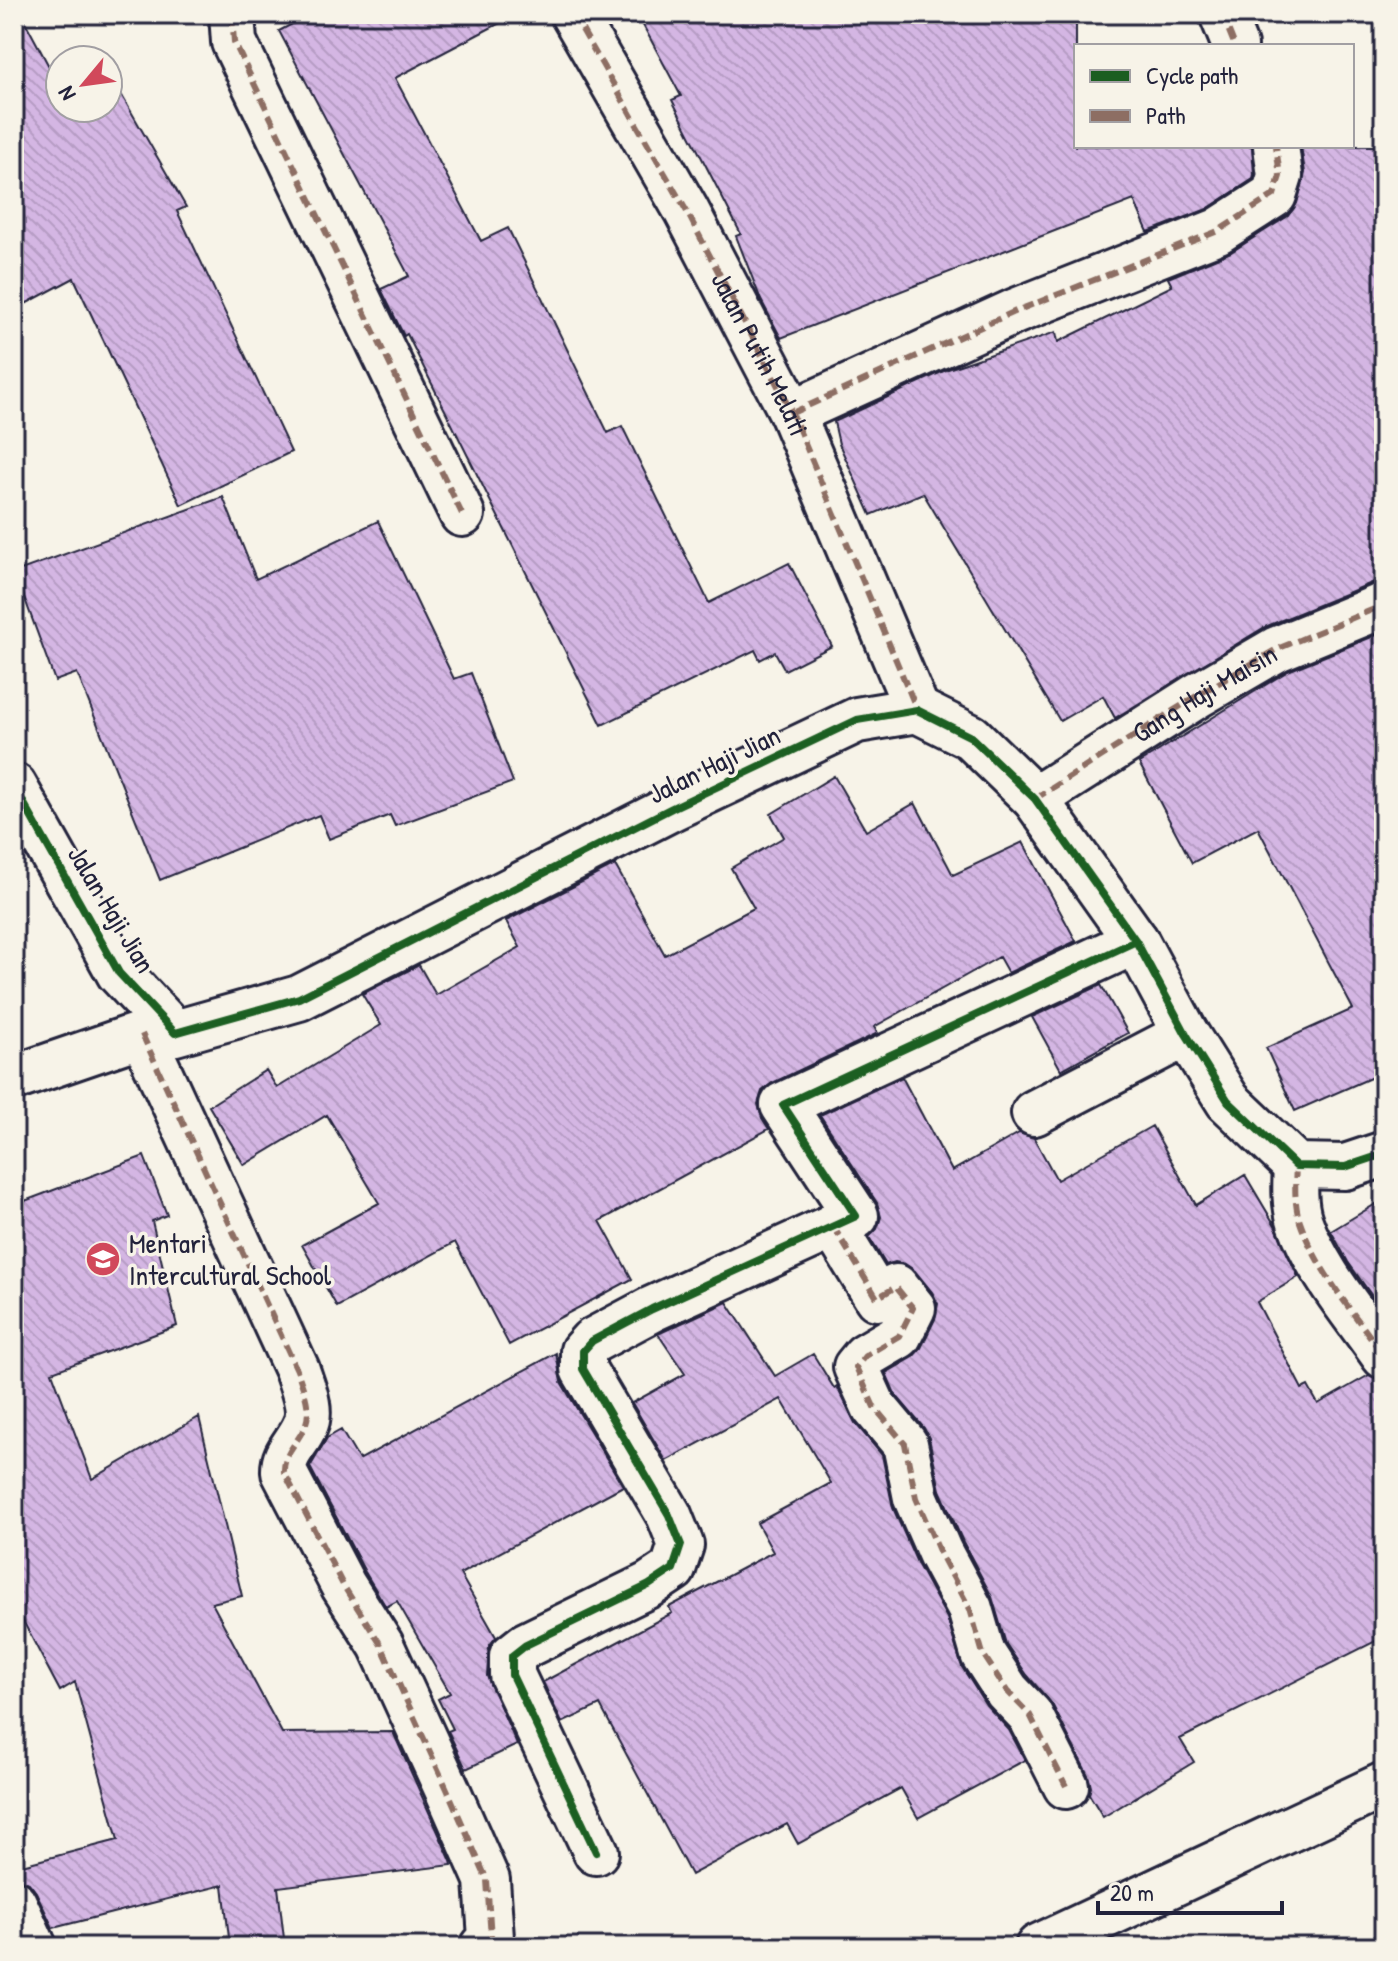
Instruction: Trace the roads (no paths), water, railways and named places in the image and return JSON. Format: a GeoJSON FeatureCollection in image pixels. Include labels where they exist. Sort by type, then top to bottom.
{"type":"FeatureCollection","features":[{"type":"Feature","properties":{"kind":"street"},"geometry":{"type":"LineString","coordinates":[[232,14],[234,42],[462,514]]}},
{"type":"Feature","properties":{"kind":"street","name":"Jalan Putih Melati"},"geometry":{"type":"LineString","coordinates":[[573,14],[686,210],[792,413],[917,710]]}},
{"type":"Feature","properties":{"kind":"street"},"geometry":{"type":"LineString","coordinates":[[1222,14],[1234,44]]}},
{"type":"Feature","properties":{"kind":"street"},"geometry":{"type":"LineString","coordinates":[[792,413],[1016,311],[1218,231],[1274,195],[1280,176],[1276,148]]}},
{"type":"Feature","properties":{"kind":"street","name":"Gang Haji Maisin"},"geometry":{"type":"LineString","coordinates":[[1035,799],[1198,695],[1277,649],[1384,605]]}},
{"type":"Feature","properties":{"kind":"street"},"geometry":{"type":"LineString","coordinates":[[917,710],[971,737],[1035,799],[1136,941],[1186,1034],[1228,1101],[1296,1166],[1345,1167],[1384,1154]]}},
{"type":"Feature","properties":{"kind":"street","name":"Jalan Haji Jian"},"geometry":{"type":"LineString","coordinates":[[14,786],[119,973],[158,1033],[299,998],[672,808],[857,720],[917,710]]}},
{"type":"Feature","properties":{"kind":"street"},"geometry":{"type":"LineString","coordinates":[[596,1852],[512,1675],[512,1656],[526,1645],[649,1585],[673,1569],[681,1545],[669,1515],[583,1369],[583,1351],[592,1341],[652,1309],[856,1216],[783,1105],[1136,941]]}},
{"type":"Feature","properties":{"kind":"street"},"geometry":{"type":"LineString","coordinates":[[14,1078],[158,1033],[297,1370],[307,1409],[307,1424],[284,1460],[284,1472],[343,1585],[381,1645],[487,1880],[491,1938],[483,1947]]}},
{"type":"Feature","properties":{"kind":"street"},"geometry":{"type":"LineString","coordinates":[[1034,1113],[1186,1034]]}},
{"type":"Feature","properties":{"kind":"street"},"geometry":{"type":"LineString","coordinates":[[1296,1166],[1295,1196],[1299,1221],[1338,1291],[1384,1356]]}},
{"type":"Feature","properties":{"kind":"street"},"geometry":{"type":"LineString","coordinates":[[833,1226],[877,1298],[896,1287],[913,1308],[899,1336],[865,1356],[856,1367],[874,1407],[905,1444],[916,1498],[940,1553],[970,1609],[983,1654],[1007,1691],[1030,1715],[1066,1786]]}},
{"type":"Feature","properties":{"kind":"street"},"geometry":{"type":"LineString","coordinates":[[1038,1947],[1384,1785]]}},
{"type":"Feature","properties":{"kind":"street"},"geometry":{"type":"LineString","coordinates":[[14,1903],[34,1947]]}},
{"type":"Feature","properties":{"kind":"place","name":"Mentari Intercultural School"},"geometry":{"type":"Point","coordinates":[103,1259]}}]}
